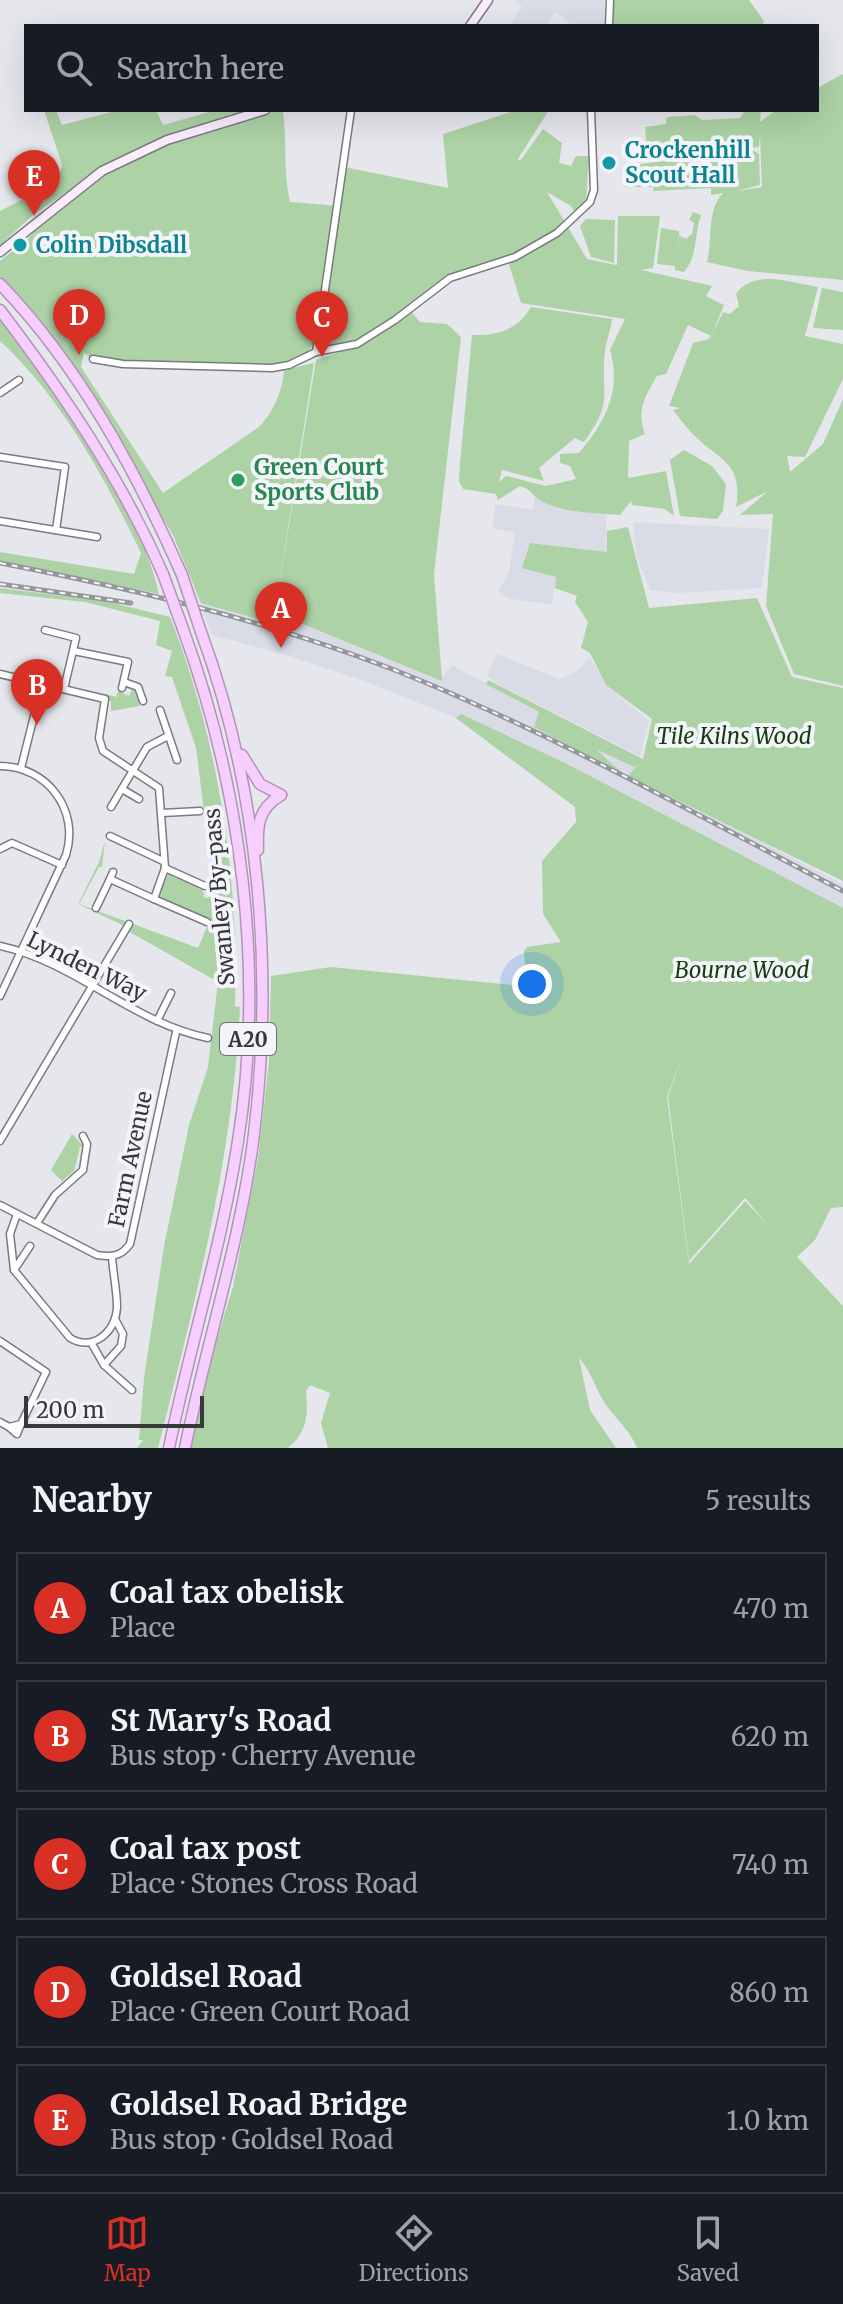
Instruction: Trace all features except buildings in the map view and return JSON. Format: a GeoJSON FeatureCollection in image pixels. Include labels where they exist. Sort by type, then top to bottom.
{"type":"FeatureCollection","features":[{"type":"Feature","properties":{"kind":"highway","name":"A20"},"geometry":{"type":"LineString","coordinates":[[0,284],[64,364],[111,434],[182,575],[202,637]]}},
{"type":"Feature","properties":{"kind":"highway","name":"Swanley By-pass"},"geometry":{"type":"LineString","coordinates":[[0,310],[69,401],[130,503],[161,569],[201,677],[225,769],[241,867],[248,1050],[238,1141],[169,1448]]}},
{"type":"Feature","properties":{"kind":"highway","name":"Swanley By-pass"},"geometry":{"type":"LineString","coordinates":[[185,1448],[191,1409],[232,1249],[254,1135],[262,978],[254,863],[238,761],[202,637]]}},
{"type":"Feature","properties":{"kind":"highway"},"geometry":{"type":"LineString","coordinates":[[202,637],[214,658],[244,762],[260,784],[281,795],[267,803],[257,821],[258,921]]}},
{"type":"Feature","properties":{"kind":"main road"},"geometry":{"type":"LineString","coordinates":[[471,24],[488,0]]}},
{"type":"Feature","properties":{"kind":"main road"},"geometry":{"type":"LineString","coordinates":[[0,252],[102,171],[167,140],[258,112]]}},
{"type":"Feature","properties":{"kind":"street"},"geometry":{"type":"LineString","coordinates":[[609,24],[610,0]]}},
{"type":"Feature","properties":{"kind":"street"},"geometry":{"type":"LineString","coordinates":[[316,352],[351,112]]}},
{"type":"Feature","properties":{"kind":"street"},"geometry":{"type":"LineString","coordinates":[[93,359],[245,369],[289,365],[316,352],[335,351],[366,340],[450,278],[515,257],[575,219],[590,202],[594,190],[591,112]]}},
{"type":"Feature","properties":{"kind":"street"},"geometry":{"type":"LineString","coordinates":[[0,393],[19,380]]}},
{"type":"Feature","properties":{"kind":"street"},"geometry":{"type":"LineString","coordinates":[[0,457],[65,467],[56,530]]}},
{"type":"Feature","properties":{"kind":"street"},"geometry":{"type":"LineString","coordinates":[[0,521],[97,537]]}},
{"type":"Feature","properties":{"kind":"street"},"geometry":{"type":"LineString","coordinates":[[45,630],[76,638],[64,689]]}},
{"type":"Feature","properties":{"kind":"street"},"geometry":{"type":"LineString","coordinates":[[74,651],[128,662],[123,685],[138,687],[143,701]]}},
{"type":"Feature","properties":{"kind":"street"},"geometry":{"type":"LineString","coordinates":[[0,674],[105,699],[100,744],[106,754],[159,788],[164,864],[154,899]]}},
{"type":"Feature","properties":{"kind":"street"},"geometry":{"type":"LineString","coordinates":[[21,768],[42,684]]}},
{"type":"Feature","properties":{"kind":"street"},"geometry":{"type":"LineString","coordinates":[[160,710],[177,760]]}},
{"type":"Feature","properties":{"kind":"street"},"geometry":{"type":"LineString","coordinates":[[111,807],[151,742],[168,736]]}},
{"type":"Feature","properties":{"kind":"street"},"geometry":{"type":"LineString","coordinates":[[0,766],[21,768],[50,786],[67,810],[70,837],[62,865],[0,996]]}},
{"type":"Feature","properties":{"kind":"street"},"geometry":{"type":"LineString","coordinates":[[122,789],[139,799]]}},
{"type":"Feature","properties":{"kind":"street"},"geometry":{"type":"LineString","coordinates":[[162,813],[200,811]]}},
{"type":"Feature","properties":{"kind":"street"},"geometry":{"type":"LineString","coordinates":[[110,836],[205,886]]}},
{"type":"Feature","properties":{"kind":"street"},"geometry":{"type":"LineString","coordinates":[[0,849],[12,843],[62,865]]}},
{"type":"Feature","properties":{"kind":"street"},"geometry":{"type":"LineString","coordinates":[[96,908],[111,876],[207,922]]}},
{"type":"Feature","properties":{"kind":"street"},"geometry":{"type":"LineString","coordinates":[[0,1141],[95,987],[129,924]]}},
{"type":"Feature","properties":{"kind":"street","name":"Lynden Way"},"geometry":{"type":"LineString","coordinates":[[0,946],[20,950],[176,1032],[208,1038]]}},
{"type":"Feature","properties":{"kind":"street","name":"Lynden Way"},"geometry":{"type":"LineString","coordinates":[[157,1021],[171,993]]}},
{"type":"Feature","properties":{"kind":"street","name":"Farm Avenue"},"geometry":{"type":"LineString","coordinates":[[0,1205],[97,1255],[112,1257],[130,1244],[176,1032]]}},
{"type":"Feature","properties":{"kind":"street"},"geometry":{"type":"LineString","coordinates":[[37,1223],[55,1195],[78,1178],[83,1170],[87,1144],[83,1136]]}},
{"type":"Feature","properties":{"kind":"street"},"geometry":{"type":"LineString","coordinates":[[17,1214],[10,1234],[14,1270],[70,1338],[92,1344],[104,1365],[132,1390]]}},
{"type":"Feature","properties":{"kind":"street"},"geometry":{"type":"LineString","coordinates":[[14,1270],[30,1246]]}},
{"type":"Feature","properties":{"kind":"street"},"geometry":{"type":"LineString","coordinates":[[92,1344],[102,1338],[115,1319],[117,1308],[112,1257]]}},
{"type":"Feature","properties":{"kind":"street"},"geometry":{"type":"LineString","coordinates":[[104,1365],[121,1346],[123,1334],[115,1319]]}},
{"type":"Feature","properties":{"kind":"street"},"geometry":{"type":"LineString","coordinates":[[0,1341],[46,1372],[18,1437],[0,1422]]}},
{"type":"Feature","properties":{"kind":"street"},"geometry":{"type":"LineString","coordinates":[[9,1427],[21,1424]]}},
{"type":"Feature","properties":{"kind":"shaded area"},"geometry":{"type":"Polygon","coordinates":[[[515,0],[604,0],[605,24],[571,24],[556,12],[547,24],[510,24],[522,7],[515,0]]]}},
{"type":"Feature","properties":{"kind":"shaded area"},"geometry":{"type":"Polygon","coordinates":[[[535,490],[606,508],[607,552],[530,543],[556,577],[552,605],[507,598],[499,590],[509,572],[515,533],[493,528],[495,504],[533,510],[535,490]]]}},
{"type":"Feature","properties":{"kind":"shaded area"},"geometry":{"type":"Polygon","coordinates":[[[633,522],[769,529],[762,588],[677,593],[650,590],[636,554],[633,522]]]}},
{"type":"Feature","properties":{"kind":"shaded area"},"geometry":{"type":"Polygon","coordinates":[[[194,588],[275,613],[443,676],[452,665],[644,770],[775,849],[843,884],[843,912],[456,718],[361,680],[212,635],[194,588]]]}},
{"type":"Feature","properties":{"kind":"shaded area"},"geometry":{"type":"Polygon","coordinates":[[[497,654],[559,679],[575,672],[590,658],[606,685],[649,721],[640,756],[497,684],[487,676],[497,654]]]}},
{"type":"Feature","properties":{"kind":"green space"},"geometry":{"type":"Polygon","coordinates":[[[612,0],[749,0],[764,21],[763,24],[612,24],[612,0]]]}},
{"type":"Feature","properties":{"kind":"green space"},"geometry":{"type":"Polygon","coordinates":[[[843,74],[843,280],[748,271],[707,262],[714,208],[723,193],[711,195],[711,188],[653,191],[654,187],[625,187],[625,166],[753,150],[759,154],[760,185],[734,192],[762,187],[760,136],[759,147],[648,160],[645,127],[666,124],[667,117],[695,115],[702,120],[740,118],[744,112],[761,112],[760,122],[773,112],[819,112],[819,87],[843,74]]]}},
{"type":"Feature","properties":{"kind":"green space"},"geometry":{"type":"Polygon","coordinates":[[[45,112],[57,112],[62,125],[111,112],[157,112],[163,125],[209,112],[283,112],[290,202],[339,206],[344,167],[448,188],[443,134],[511,112],[548,112],[518,159],[520,161],[543,129],[562,143],[559,163],[571,166],[576,156],[589,156],[586,200],[574,211],[547,192],[587,259],[617,265],[618,216],[660,216],[653,268],[641,270],[712,286],[706,296],[724,305],[712,334],[723,312],[730,314],[739,306],[736,294],[753,281],[774,279],[818,287],[805,336],[843,344],[843,379],[805,457],[787,456],[790,472],[823,444],[843,399],[843,686],[794,674],[766,606],[773,514],[740,515],[768,491],[736,507],[737,482],[730,467],[695,437],[673,410],[680,408],[669,406],[693,343],[711,336],[688,325],[666,374],[657,376],[646,397],[641,418],[645,434],[629,441],[628,478],[666,471],[674,516],[665,509],[632,505],[631,501],[620,515],[572,511],[541,501],[520,486],[498,500],[496,494],[463,489],[459,481],[472,335],[506,330],[520,321],[531,307],[612,319],[605,351],[603,406],[594,428],[584,442],[575,438],[539,468],[544,481],[502,470],[499,482],[506,476],[546,486],[576,479],[570,466],[560,463],[560,454],[579,453],[603,418],[612,392],[614,379],[610,350],[625,319],[521,303],[507,258],[450,276],[366,339],[328,351],[319,342],[321,323],[308,351],[284,364],[131,362],[90,358],[84,352],[81,367],[163,493],[259,427],[276,401],[284,370],[314,363],[275,611],[316,360],[368,342],[410,310],[420,322],[447,324],[461,337],[434,574],[442,681],[276,613],[279,625],[201,603],[173,535],[81,387],[0,284],[0,261],[16,248],[19,250],[54,206],[100,171],[34,214],[0,245],[0,211],[58,181],[62,165],[45,112]]]}},
{"type":"Feature","properties":{"kind":"green space"},"geometry":{"type":"Polygon","coordinates":[[[693,212],[701,215],[694,252],[684,272],[675,270],[675,266],[657,264],[661,228],[679,231],[677,255],[679,235],[686,239],[692,234],[694,223],[689,220],[693,212]]]}},
{"type":"Feature","properties":{"kind":"green space"},"geometry":{"type":"Polygon","coordinates":[[[586,219],[615,220],[614,263],[591,257],[580,226],[586,219]]]}},
{"type":"Feature","properties":{"kind":"green space"},"geometry":{"type":"Polygon","coordinates":[[[822,288],[843,292],[843,330],[813,328],[822,288]]]}},
{"type":"Feature","properties":{"kind":"green space"},"geometry":{"type":"Polygon","coordinates":[[[0,320],[71,414],[115,486],[149,559],[159,594],[0,561],[0,552],[134,574],[141,553],[80,441],[43,388],[0,341],[0,320]]]}},
{"type":"Feature","properties":{"kind":"green space"},"geometry":{"type":"Polygon","coordinates":[[[684,450],[712,466],[726,484],[723,511],[717,519],[680,516],[670,460],[684,450]]]}},
{"type":"Feature","properties":{"kind":"green space","name":"Tile Kilns Wood"},"geometry":{"type":"Polygon","coordinates":[[[628,527],[649,608],[757,598],[792,677],[843,688],[843,881],[628,776],[638,764],[634,767],[596,749],[623,774],[534,727],[539,712],[486,684],[488,680],[643,759],[652,719],[606,685],[590,653],[581,648],[588,622],[575,602],[577,596],[555,588],[556,577],[522,568],[530,543],[607,552],[607,531],[628,527]]]}},
{"type":"Feature","properties":{"kind":"green space"},"geometry":{"type":"Polygon","coordinates":[[[0,588],[105,601],[170,617],[187,663],[213,759],[229,857],[233,907],[235,1006],[240,1007],[236,1063],[210,1229],[158,1448],[137,1448],[143,1440],[139,1440],[144,1378],[164,1246],[189,1125],[208,1067],[218,982],[128,931],[129,928],[78,904],[99,862],[105,841],[102,867],[99,867],[79,904],[198,948],[210,920],[180,910],[159,895],[169,872],[173,877],[202,888],[205,898],[211,897],[212,888],[217,889],[221,879],[219,863],[210,859],[196,748],[172,677],[165,676],[172,651],[156,645],[160,621],[85,602],[0,593],[0,588]]]}},
{"type":"Feature","properties":{"kind":"green space"},"geometry":{"type":"Polygon","coordinates":[[[133,688],[140,706],[111,711],[111,702],[105,694],[116,697],[118,691],[129,696],[133,688]]]}},
{"type":"Feature","properties":{"kind":"green space","name":"Bourne Wood"},"geometry":{"type":"Polygon","coordinates":[[[461,714],[565,763],[843,908],[843,1207],[831,1208],[815,1240],[797,1257],[843,1306],[843,1448],[637,1448],[604,1402],[579,1358],[590,1410],[616,1448],[328,1448],[321,1423],[330,1393],[310,1385],[306,1391],[303,1429],[288,1448],[191,1448],[208,1368],[233,1287],[258,1158],[269,1062],[271,976],[331,967],[522,986],[544,985],[542,980],[533,979],[525,967],[524,951],[527,947],[561,942],[543,914],[542,861],[576,822],[575,807],[456,718],[461,714]],[[682,1057],[667,1097],[689,1264],[745,1201],[769,1226],[745,1198],[689,1261],[668,1097],[682,1057]]]}},
{"type":"Feature","properties":{"kind":"green space"},"geometry":{"type":"Polygon","coordinates":[[[72,1134],[84,1147],[80,1147],[74,1171],[62,1181],[51,1170],[72,1134]]]}},
{"type":"Feature","properties":{"kind":"railway"},"geometry":{"type":"LineString","coordinates":[[0,563],[198,607],[296,635],[392,669],[564,746],[843,891]]}},
{"type":"Feature","properties":{"kind":"railway"},"geometry":{"type":"LineString","coordinates":[[0,584],[131,603]]}},
{"type":"Feature","properties":{"kind":"place","name":"Crockenhill Scout Hall"},"geometry":{"type":"Point","coordinates":[609,163]}},
{"type":"Feature","properties":{"kind":"place","name":"Goldsel Road Bridge"},"geometry":{"type":"Point","coordinates":[34,216]}},
{"type":"Feature","properties":{"kind":"place","name":"Colin Dibsdall"},"geometry":{"type":"Point","coordinates":[20,245]}},
{"type":"Feature","properties":{"kind":"place","name":"Goldsel Road"},"geometry":{"type":"Point","coordinates":[79,355]}},
{"type":"Feature","properties":{"kind":"place","name":"Coal tax post"},"geometry":{"type":"Point","coordinates":[322,357]}},
{"type":"Feature","properties":{"kind":"place","name":"Green Court Sports Club"},"geometry":{"type":"Point","coordinates":[238,480]}},
{"type":"Feature","properties":{"kind":"place","name":"Coal tax obelisk"},"geometry":{"type":"Point","coordinates":[281,648]}},
{"type":"Feature","properties":{"kind":"place","name":"St Mary's Road"},"geometry":{"type":"Point","coordinates":[37,725]}}]}
